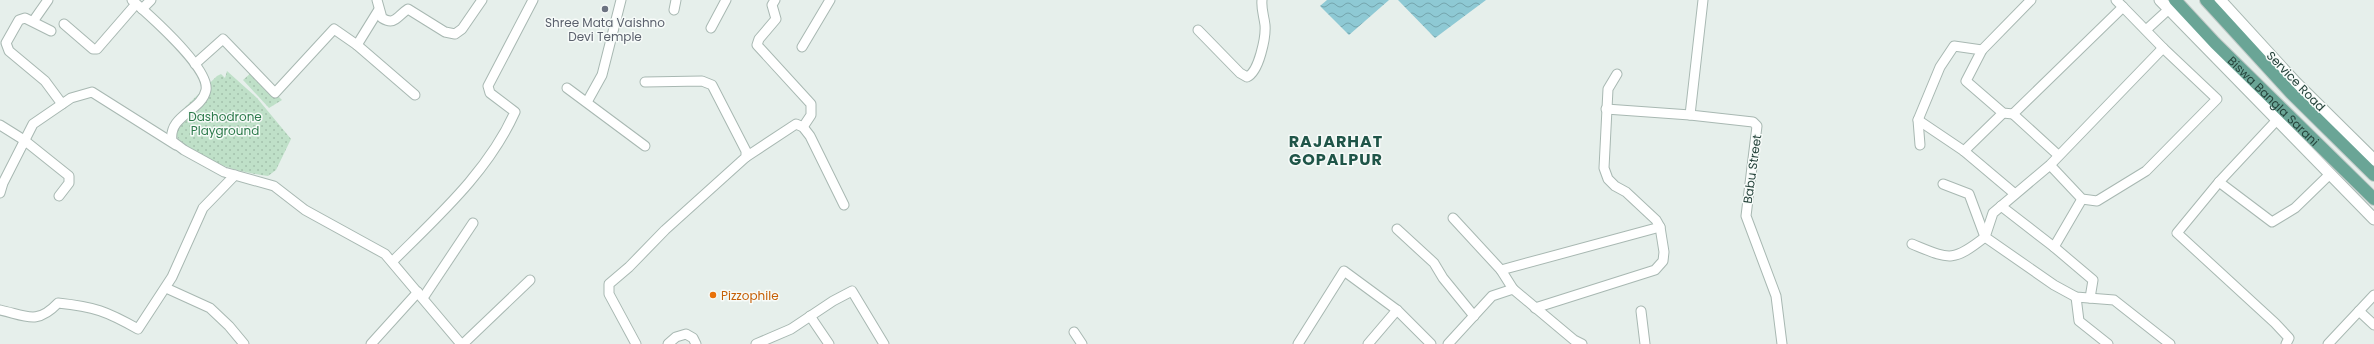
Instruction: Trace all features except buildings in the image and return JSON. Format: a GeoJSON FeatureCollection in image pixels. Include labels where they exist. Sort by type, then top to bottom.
{"type":"FeatureCollection","features":[{"type":"Feature","properties":{"kind":"main road","name":"Biswa Bangla Sarani"},"geometry":{"type":"LineString","coordinates":[[2206,0],[2264,55],[2291,93],[2374,175]]}},
{"type":"Feature","properties":{"kind":"main road","name":"Biswa Bangla Sarani"},"geometry":{"type":"LineString","coordinates":[[2172,5],[2215,44],[2374,199]]}},
{"type":"Feature","properties":{"kind":"street"},"geometry":{"type":"LineString","coordinates":[[34,20],[48,0]]}},
{"type":"Feature","properties":{"kind":"street"},"geometry":{"type":"LineString","coordinates":[[64,24],[93,49],[97,49],[137,4],[151,0]]}},
{"type":"Feature","properties":{"kind":"street"},"geometry":{"type":"LineString","coordinates":[[377,0],[378,11],[382,18],[388,22],[395,21],[408,9],[446,32],[455,34],[462,29],[477,2]]}},
{"type":"Feature","properties":{"kind":"street"},"geometry":{"type":"LineString","coordinates":[[393,262],[474,178],[505,132],[515,112],[490,93],[488,86],[533,0]]}},
{"type":"Feature","properties":{"kind":"street"},"geometry":{"type":"LineString","coordinates":[[586,102],[602,75],[621,0]]}},
{"type":"Feature","properties":{"kind":"street"},"geometry":{"type":"LineString","coordinates":[[674,10],[676,0]]}},
{"type":"Feature","properties":{"kind":"street"},"geometry":{"type":"LineString","coordinates":[[711,28],[726,0]]}},
{"type":"Feature","properties":{"kind":"street"},"geometry":{"type":"LineString","coordinates":[[774,0],[772,5],[776,19],[759,39],[757,45],[811,104],[811,115],[803,127]]}},
{"type":"Feature","properties":{"kind":"street"},"geometry":{"type":"LineString","coordinates":[[802,47],[830,0]]}},
{"type":"Feature","properties":{"kind":"street"},"geometry":{"type":"LineString","coordinates":[[1198,30],[1240,73],[1247,77],[1250,76],[1255,70],[1265,37],[1262,0]]}},
{"type":"Feature","properties":{"kind":"street"},"geometry":{"type":"LineString","coordinates":[[1606,109],[1690,115],[1703,0]]}},
{"type":"Feature","properties":{"kind":"street"},"geometry":{"type":"LineString","coordinates":[[2031,0],[1982,50],[1966,81],[2003,113],[2013,114],[2058,155]]}},
{"type":"Feature","properties":{"kind":"street"},"geometry":{"type":"LineString","coordinates":[[2050,164],[2082,199],[2097,200],[2146,171],[2217,99],[2163,48],[2116,0]]}},
{"type":"Feature","properties":{"kind":"street"},"geometry":{"type":"LineString","coordinates":[[2160,0],[2172,5],[2276,121],[2374,219]]}},
{"type":"Feature","properties":{"kind":"street","name":"Service Road"},"geometry":{"type":"LineString","coordinates":[[2220,0],[2264,55],[2374,160]]}},
{"type":"Feature","properties":{"kind":"street"},"geometry":{"type":"LineString","coordinates":[[137,4],[157,21],[195,64],[206,84],[206,91],[174,126],[171,134],[172,141],[184,150]]}},
{"type":"Feature","properties":{"kind":"street"},"geometry":{"type":"LineString","coordinates":[[2146,30],[2172,5]]}},
{"type":"Feature","properties":{"kind":"street"},"geometry":{"type":"LineString","coordinates":[[2013,114],[2123,7]]}},
{"type":"Feature","properties":{"kind":"street"},"geometry":{"type":"LineString","coordinates":[[357,45],[378,11]]}},
{"type":"Feature","properties":{"kind":"street"},"geometry":{"type":"LineString","coordinates":[[50,31],[34,20],[25,18],[20,20],[6,43],[9,51],[46,81],[62,104]]}},
{"type":"Feature","properties":{"kind":"street"},"geometry":{"type":"LineString","coordinates":[[195,64],[223,39],[275,93],[334,29],[357,45],[415,95]]}},
{"type":"Feature","properties":{"kind":"street"},"geometry":{"type":"LineString","coordinates":[[1920,145],[1918,120],[1940,67],[1954,46],[1982,50]]}},
{"type":"Feature","properties":{"kind":"street"},"geometry":{"type":"LineString","coordinates":[[1912,244],[1935,253],[1954,257],[1966,251],[1985,236],[1993,213],[2050,164],[2163,48]]}},
{"type":"Feature","properties":{"kind":"street"},"geometry":{"type":"LineString","coordinates":[[1535,308],[1655,270],[1663,260],[1664,252],[1660,227],[1649,211],[1608,179],[1604,168],[1608,89],[1617,74]]}},
{"type":"Feature","properties":{"kind":"street"},"geometry":{"type":"LineString","coordinates":[[645,82],[702,81],[712,85],[745,147],[746,157]]}},
{"type":"Feature","properties":{"kind":"street"},"geometry":{"type":"LineString","coordinates":[[567,88],[645,146]]}},
{"type":"Feature","properties":{"kind":"street"},"geometry":{"type":"LineString","coordinates":[[0,193],[24,140],[33,124],[71,98],[92,92],[184,150],[224,172],[274,186],[305,210],[385,254],[462,344],[530,280]]}},
{"type":"Feature","properties":{"kind":"street"},"geometry":{"type":"LineString","coordinates":[[1964,151],[2003,113]]}},
{"type":"Feature","properties":{"kind":"street","name":"Babu Street"},"geometry":{"type":"LineString","coordinates":[[1690,115],[1753,122],[1758,126],[1746,216],[1776,296],[1782,344]]}},
{"type":"Feature","properties":{"kind":"street"},"geometry":{"type":"LineString","coordinates":[[1918,120],[1964,151],[2015,194]]}},
{"type":"Feature","properties":{"kind":"street"},"geometry":{"type":"LineString","coordinates":[[2276,121],[2219,182],[2177,233],[2275,322],[2289,338],[2286,344]]}},
{"type":"Feature","properties":{"kind":"street"},"geometry":{"type":"LineString","coordinates":[[636,344],[609,294],[609,284],[629,268],[665,230],[746,157],[790,126],[796,124],[803,127],[810,136],[844,206]]}},
{"type":"Feature","properties":{"kind":"street"},"geometry":{"type":"LineString","coordinates":[[0,125],[24,140],[69,176],[69,183],[59,196]]}},
{"type":"Feature","properties":{"kind":"street"},"geometry":{"type":"LineString","coordinates":[[0,310],[35,318],[49,312],[58,303],[92,307],[107,312],[138,329],[166,288],[202,208],[235,175]]}},
{"type":"Feature","properties":{"kind":"street"},"geometry":{"type":"LineString","coordinates":[[2219,182],[2272,222],[2295,208],[2329,175]]}},
{"type":"Feature","properties":{"kind":"street"},"geometry":{"type":"LineString","coordinates":[[1943,184],[1969,194],[1985,236],[2054,285],[2076,297],[2114,300],[2170,344]]}},
{"type":"Feature","properties":{"kind":"street"},"geometry":{"type":"LineString","coordinates":[[2054,247],[2082,199]]}},
{"type":"Feature","properties":{"kind":"street"},"geometry":{"type":"LineString","coordinates":[[2001,206],[2054,247],[2093,280],[2090,298]]}},
{"type":"Feature","properties":{"kind":"street"},"geometry":{"type":"LineString","coordinates":[[1453,218],[1501,270],[1513,288],[1576,343]]}},
{"type":"Feature","properties":{"kind":"street"},"geometry":{"type":"LineString","coordinates":[[371,344],[420,295],[473,223]]}},
{"type":"Feature","properties":{"kind":"street"},"geometry":{"type":"LineString","coordinates":[[1501,270],[1660,227]]}},
{"type":"Feature","properties":{"kind":"street"},"geometry":{"type":"LineString","coordinates":[[1397,229],[1434,263],[1443,278],[1474,316]]}},
{"type":"Feature","properties":{"kind":"street"},"geometry":{"type":"LineString","coordinates":[[1298,344],[1344,271],[1397,310],[1431,344]]}},
{"type":"Feature","properties":{"kind":"street"},"geometry":{"type":"LineString","coordinates":[[166,288],[210,308],[229,326],[244,344]]}},
{"type":"Feature","properties":{"kind":"street"},"geometry":{"type":"LineString","coordinates":[[1448,344],[1492,296],[1513,288]]}},
{"type":"Feature","properties":{"kind":"street"},"geometry":{"type":"LineString","coordinates":[[756,344],[791,330],[810,316],[852,291],[884,344]]}},
{"type":"Feature","properties":{"kind":"street"},"geometry":{"type":"LineString","coordinates":[[2328,344],[2374,295]]}},
{"type":"Feature","properties":{"kind":"street"},"geometry":{"type":"LineString","coordinates":[[2076,297],[2079,321],[2108,344]]}},
{"type":"Feature","properties":{"kind":"street"},"geometry":{"type":"LineString","coordinates":[[1368,344],[1397,310]]}},
{"type":"Feature","properties":{"kind":"street"},"geometry":{"type":"LineString","coordinates":[[1642,311],[1645,344]]}},
{"type":"Feature","properties":{"kind":"street"},"geometry":{"type":"LineString","coordinates":[[2359,311],[2374,325]]}},
{"type":"Feature","properties":{"kind":"street"},"geometry":{"type":"LineString","coordinates":[[810,316],[828,344]]}},
{"type":"Feature","properties":{"kind":"street"},"geometry":{"type":"LineString","coordinates":[[1074,332],[1082,344]]}},
{"type":"Feature","properties":{"kind":"street"},"geometry":{"type":"LineString","coordinates":[[668,344],[676,337],[686,334],[693,338],[696,344]]}},
{"type":"Feature","properties":{"kind":"green space","name":"Dashodrone Playground"},"geometry":{"type":"Polygon","coordinates":[[[227,71],[257,98],[291,139],[276,170],[268,176],[229,168],[203,157],[182,142],[173,132],[175,117],[217,76],[221,74],[225,78],[227,71]]]}},
{"type":"Feature","properties":{"kind":"green space"},"geometry":{"type":"Polygon","coordinates":[[[253,71],[282,100],[269,108],[243,80],[253,71]]]}},
{"type":"Feature","properties":{"kind":"water"},"geometry":{"type":"Polygon","coordinates":[[[1327,0],[1389,0],[1349,35],[1320,6],[1327,0]]]}},
{"type":"Feature","properties":{"kind":"water"},"geometry":{"type":"Polygon","coordinates":[[[1398,0],[1486,0],[1435,38],[1398,0]]]}},
{"type":"Feature","properties":{"kind":"place","name":"Shree Mata Vaishno Devi Temple"},"geometry":{"type":"Point","coordinates":[605,9]}},
{"type":"Feature","properties":{"kind":"place","name":"Pizzophile"},"geometry":{"type":"Point","coordinates":[713,295]}},
{"type":"Feature","properties":{"kind":"district","name":"RAJARHAT GOPALPUR"},"geometry":{"type":"Point","coordinates":[1336,150]}}]}
